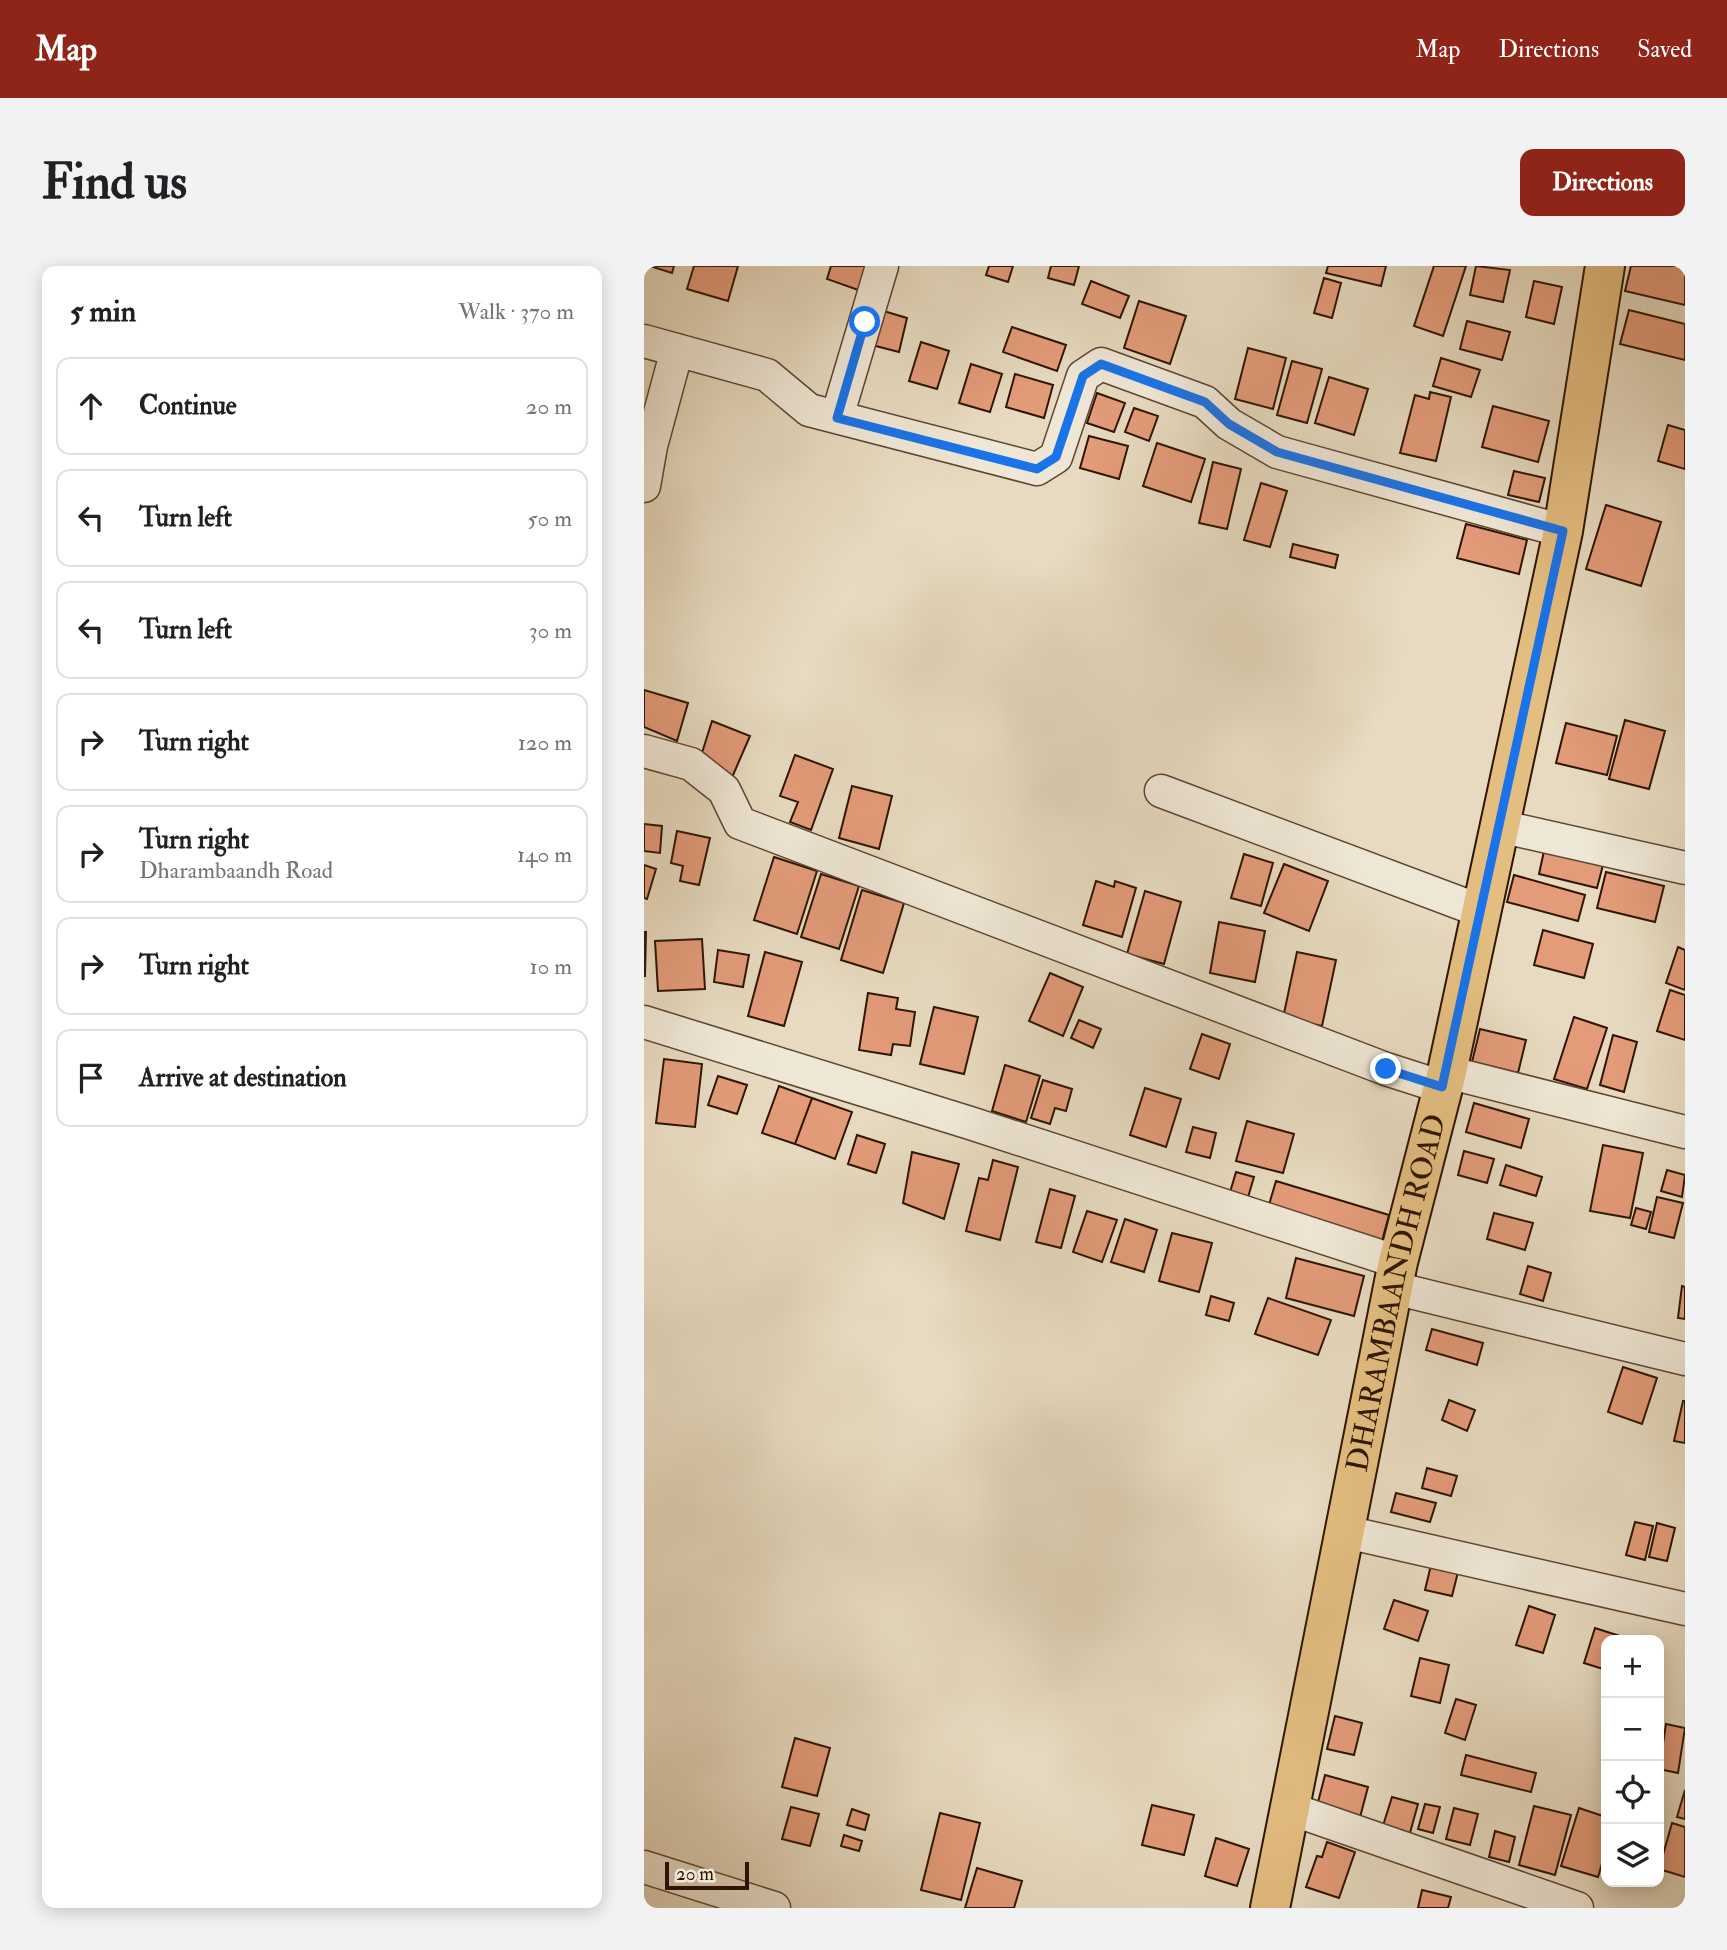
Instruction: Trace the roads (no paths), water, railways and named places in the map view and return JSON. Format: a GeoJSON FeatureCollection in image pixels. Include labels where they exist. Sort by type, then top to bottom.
{"type":"FeatureCollection","features":[{"type":"Feature","properties":{"kind":"main road","name":"DHARAMBAANDH ROAD"},"geometry":{"type":"LineString","coordinates":[[1270,1908],[1396,1275],[1444,1080],[1563,531],[1605,266]]}},
{"type":"Feature","properties":{"kind":"street"},"geometry":{"type":"LineString","coordinates":[[837,418],[882,266]]}},
{"type":"Feature","properties":{"kind":"street"},"geometry":{"type":"LineString","coordinates":[[644,341],[766,375],[808,410],[1037,469],[1056,457],[1083,376],[1101,364],[1205,402],[1229,424],[1277,452],[1563,531]]}},
{"type":"Feature","properties":{"kind":"street"},"geometry":{"type":"LineString","coordinates":[[644,486],[651,446],[677,350]]}},
{"type":"Feature","properties":{"kind":"street"},"geometry":{"type":"LineString","coordinates":[[644,751],[691,764],[724,790],[740,823],[1386,1069],[1685,1132]]}},
{"type":"Feature","properties":{"kind":"street"},"geometry":{"type":"LineString","coordinates":[[1161,791],[1481,911]]}},
{"type":"Feature","properties":{"kind":"street"},"geometry":{"type":"LineString","coordinates":[[1499,825],[1685,868]]}},
{"type":"Feature","properties":{"kind":"street"},"geometry":{"type":"LineString","coordinates":[[644,1022],[970,1123],[1396,1275],[1685,1359]]}},
{"type":"Feature","properties":{"kind":"street"},"geometry":{"type":"LineString","coordinates":[[1346,1532],[1685,1609]]}},
{"type":"Feature","properties":{"kind":"street"},"geometry":{"type":"LineString","coordinates":[[1291,1809],[1577,1908]]}},
{"type":"Feature","properties":{"kind":"street"},"geometry":{"type":"LineString","coordinates":[[644,1867],[774,1908]]}}]}
